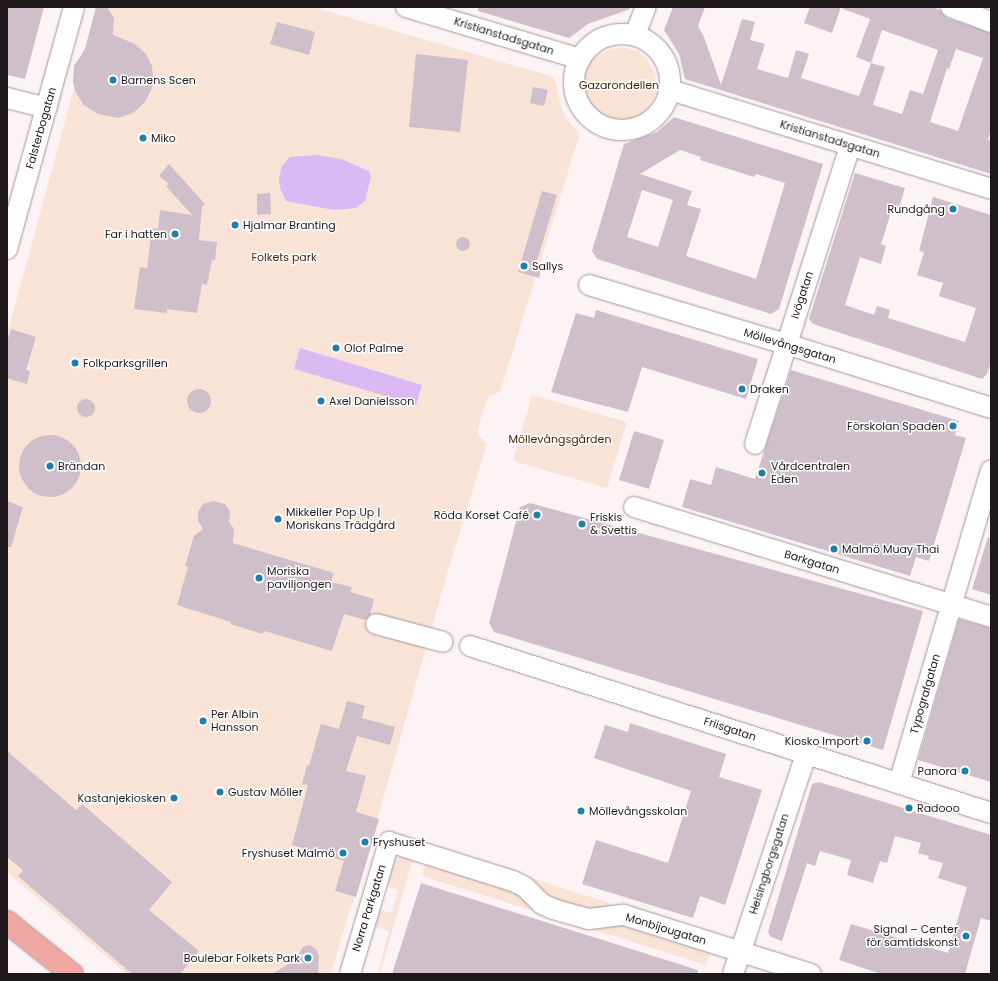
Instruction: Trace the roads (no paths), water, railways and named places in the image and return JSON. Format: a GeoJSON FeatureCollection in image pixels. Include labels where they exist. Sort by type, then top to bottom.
{"type":"FeatureCollection","features":[{"type":"Feature","properties":{"kind":"main road"},"geometry":{"type":"LineString","coordinates":[[7,922],[72,974]]}},
{"type":"Feature","properties":{"kind":"street","name":"Falsterbogatan"},"geometry":{"type":"LineString","coordinates":[[7,249],[74,7]]}},
{"type":"Feature","properties":{"kind":"street","name":"Kristianstadsgatan"},"geometry":{"type":"LineString","coordinates":[[406,7],[580,59]]}},
{"type":"Feature","properties":{"kind":"street"},"geometry":{"type":"LineString","coordinates":[[635,35],[646,7]]}},
{"type":"Feature","properties":{"kind":"street"},"geometry":{"type":"LineString","coordinates":[[951,7],[991,22]]}},
{"type":"Feature","properties":{"kind":"street"},"geometry":{"type":"LineString","coordinates":[[623,34],[635,35],[648,41],[663,56],[670,78],[670,90],[660,111],[643,125],[632,129],[609,128],[590,118],[578,100],[574,80],[580,59],[594,42],[603,38],[623,34]]}},
{"type":"Feature","properties":{"kind":"street","name":"Kristianstadsgatan"},"geometry":{"type":"LineString","coordinates":[[670,90],[991,189]]}},
{"type":"Feature","properties":{"kind":"street"},"geometry":{"type":"LineString","coordinates":[[7,98],[47,108]]}},
{"type":"Feature","properties":{"kind":"street","name":"Ivögatan"},"geometry":{"type":"LineString","coordinates":[[755,444],[850,146]]}},
{"type":"Feature","properties":{"kind":"street","name":"Möllevångsgatan"},"geometry":{"type":"LineString","coordinates":[[589,285],[786,344],[991,408]]}},
{"type":"Feature","properties":{"kind":"street","name":"Typografgatan"},"geometry":{"type":"LineString","coordinates":[[899,783],[991,470]]}},
{"type":"Feature","properties":{"kind":"street","name":"Barkgatan"},"geometry":{"type":"LineString","coordinates":[[634,507],[991,617]]}},
{"type":"Feature","properties":{"kind":"street"},"geometry":{"type":"LineString","coordinates":[[376,624],[443,642]]}},
{"type":"Feature","properties":{"kind":"street","name":"Friisgatan"},"geometry":{"type":"LineString","coordinates":[[470,646],[991,813]]}},
{"type":"Feature","properties":{"kind":"street","name":"Helsingborgsgatan"},"geometry":{"type":"LineString","coordinates":[[733,974],[806,754]]}},
{"type":"Feature","properties":{"kind":"street","name":"Monbijougatan"},"geometry":{"type":"LineString","coordinates":[[389,842],[513,881],[525,887],[542,904],[553,909],[589,918],[624,915],[811,974]]}},
{"type":"Feature","properties":{"kind":"street","name":"Norra Parkgatan"},"geometry":{"type":"LineString","coordinates":[[350,974],[389,842]]}},
{"type":"Feature","properties":{"kind":"place","name":"Barnens Scen"},"geometry":{"type":"Point","coordinates":[113,80]}},
{"type":"Feature","properties":{"kind":"place","name":"Miko"},"geometry":{"type":"Point","coordinates":[143,138]}},
{"type":"Feature","properties":{"kind":"place","name":"Rundgång"},"geometry":{"type":"Point","coordinates":[953,209]}},
{"type":"Feature","properties":{"kind":"place","name":"Hjalmar Branting"},"geometry":{"type":"Point","coordinates":[235,225]}},
{"type":"Feature","properties":{"kind":"place","name":"Far i hatten"},"geometry":{"type":"Point","coordinates":[175,234]}},
{"type":"Feature","properties":{"kind":"place","name":"Sallys"},"geometry":{"type":"Point","coordinates":[524,266]}},
{"type":"Feature","properties":{"kind":"place","name":"Olof Palme"},"geometry":{"type":"Point","coordinates":[336,348]}},
{"type":"Feature","properties":{"kind":"place","name":"Folkparksgrillen"},"geometry":{"type":"Point","coordinates":[75,363]}},
{"type":"Feature","properties":{"kind":"place","name":"Draken"},"geometry":{"type":"Point","coordinates":[742,389]}},
{"type":"Feature","properties":{"kind":"place","name":"Axel Danielsson"},"geometry":{"type":"Point","coordinates":[321,401]}},
{"type":"Feature","properties":{"kind":"place","name":"Förskolan Spaden"},"geometry":{"type":"Point","coordinates":[953,426]}},
{"type":"Feature","properties":{"kind":"place","name":"Brändan"},"geometry":{"type":"Point","coordinates":[50,466]}},
{"type":"Feature","properties":{"kind":"place","name":"Vårdcentralen Eden"},"geometry":{"type":"Point","coordinates":[762,473]}},
{"type":"Feature","properties":{"kind":"place","name":"Röda Korset Café"},"geometry":{"type":"Point","coordinates":[537,515]}},
{"type":"Feature","properties":{"kind":"place","name":"Mikkeller Pop Up | Moriskans Trädgård"},"geometry":{"type":"Point","coordinates":[278,519]}},
{"type":"Feature","properties":{"kind":"place","name":"Friskis & Svettis"},"geometry":{"type":"Point","coordinates":[582,524]}},
{"type":"Feature","properties":{"kind":"place","name":"Malmö Muay Thai"},"geometry":{"type":"Point","coordinates":[834,549]}},
{"type":"Feature","properties":{"kind":"place","name":"Moriska paviljongen"},"geometry":{"type":"Point","coordinates":[259,578]}},
{"type":"Feature","properties":{"kind":"place","name":"Per Albin Hansson"},"geometry":{"type":"Point","coordinates":[203,721]}},
{"type":"Feature","properties":{"kind":"place","name":"Kiosko Import"},"geometry":{"type":"Point","coordinates":[867,741]}},
{"type":"Feature","properties":{"kind":"place","name":"Panora"},"geometry":{"type":"Point","coordinates":[965,771]}},
{"type":"Feature","properties":{"kind":"place","name":"Gustav Möller"},"geometry":{"type":"Point","coordinates":[220,792]}},
{"type":"Feature","properties":{"kind":"place","name":"Kastanjekiosken"},"geometry":{"type":"Point","coordinates":[174,798]}},
{"type":"Feature","properties":{"kind":"place","name":"Radooo"},"geometry":{"type":"Point","coordinates":[909,808]}},
{"type":"Feature","properties":{"kind":"place","name":"Möllevångsskolan"},"geometry":{"type":"Point","coordinates":[581,811]}},
{"type":"Feature","properties":{"kind":"place","name":"Fryshuset"},"geometry":{"type":"Point","coordinates":[365,842]}},
{"type":"Feature","properties":{"kind":"place","name":"Fryshuset Malmö"},"geometry":{"type":"Point","coordinates":[343,853]}},
{"type":"Feature","properties":{"kind":"place","name":"Signal – Center för samtidskonst"},"geometry":{"type":"Point","coordinates":[966,936]}},
{"type":"Feature","properties":{"kind":"place","name":"Boulebar Folkets Park"},"geometry":{"type":"Point","coordinates":[308,958]}},
{"type":"Feature","properties":{"kind":"park label","name":"Gazarondellen"},"geometry":{"type":"Point","coordinates":[619,85]}},
{"type":"Feature","properties":{"kind":"park label","name":"Folkets park"},"geometry":{"type":"Point","coordinates":[284,257]}},
{"type":"Feature","properties":{"kind":"park label","name":"Möllevångsgården"},"geometry":{"type":"Point","coordinates":[560,439]}}]}
